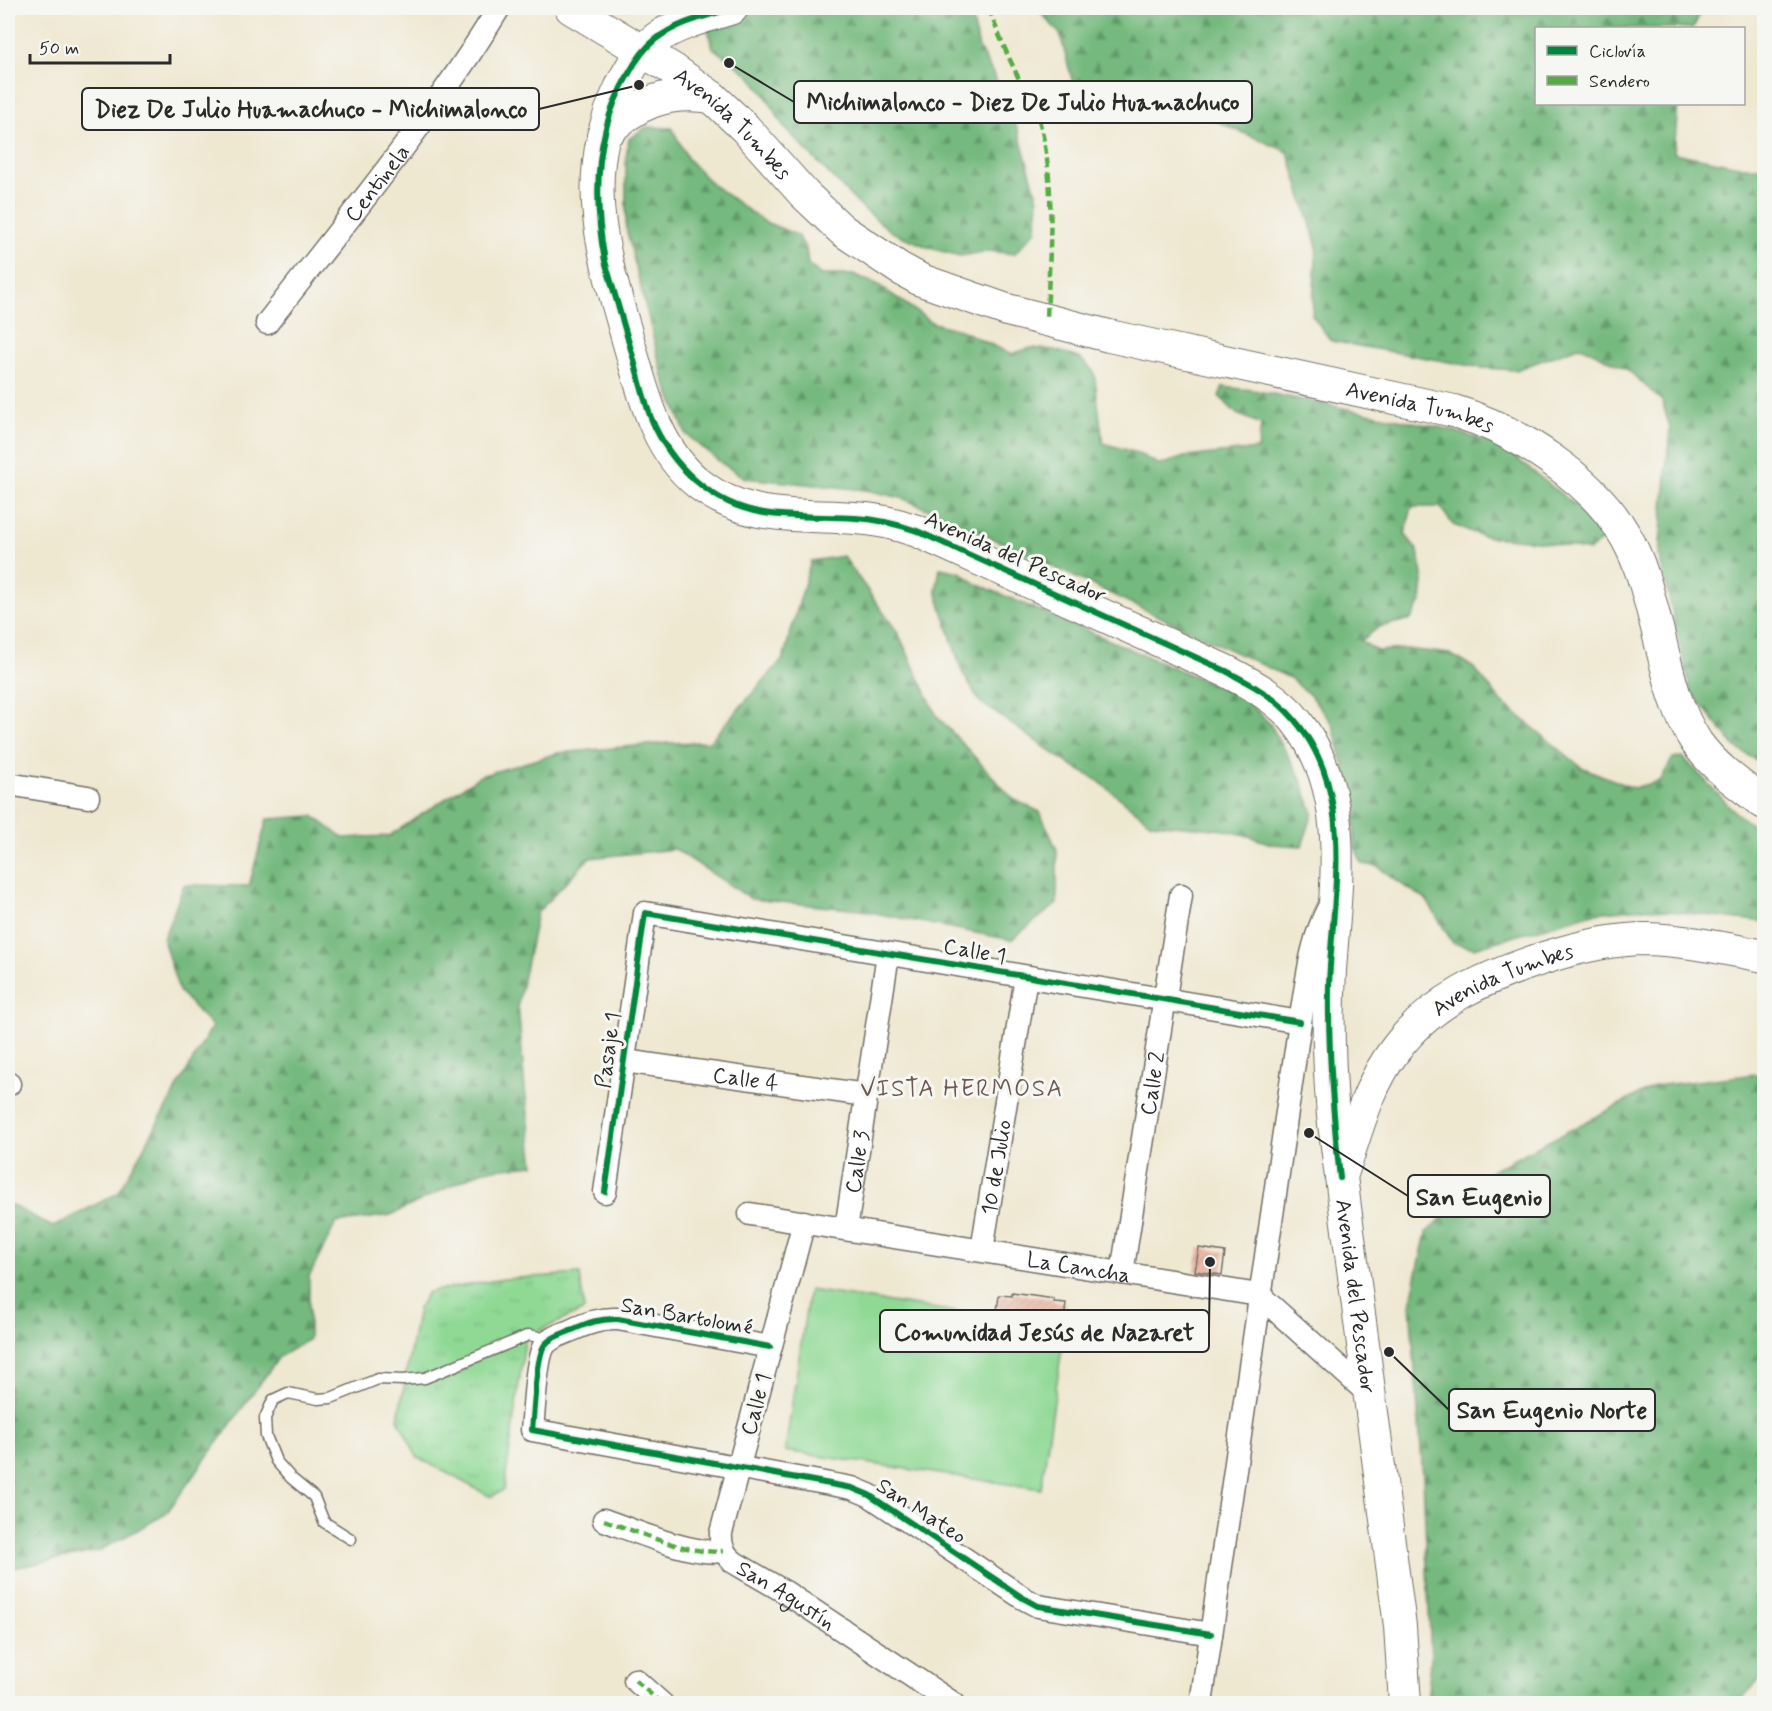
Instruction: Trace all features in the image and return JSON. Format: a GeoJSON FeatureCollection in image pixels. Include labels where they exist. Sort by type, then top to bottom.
{"type":"FeatureCollection","features":[{"type":"Feature","properties":{"kind":"main road","name":"Avenida Tumbes"},"geometry":{"type":"LineString","coordinates":[[571,8],[716,81],[749,110],[842,217],[881,255]]}},
{"type":"Feature","properties":{"kind":"main road","name":"Avenida Tumbes"},"geometry":{"type":"LineString","coordinates":[[605,8],[674,70],[712,97],[745,128],[820,210],[842,230],[921,279],[1007,310],[1171,350],[1433,406],[1474,417],[1513,435],[1576,480],[1597,498],[1615,520],[1637,558],[1676,701],[1689,729],[1708,757],[1721,770],[1764,803]]}},
{"type":"Feature","properties":{"kind":"main road"},"geometry":{"type":"LineString","coordinates":[[649,46],[683,25],[732,8]]}},
{"type":"Feature","properties":{"kind":"main road","name":"Avenida del Pescador"},"geometry":{"type":"LineString","coordinates":[[649,46],[618,92],[603,136],[598,165],[598,216],[605,261],[652,418],[671,454],[685,470],[713,494],[747,509],[785,515],[858,518],[917,531],[1226,671],[1264,693],[1296,721],[1324,770],[1335,814],[1336,837],[1329,984],[1330,1078],[1340,1178],[1400,1626],[1405,1704]]}},
{"type":"Feature","properties":{"kind":"main road"},"geometry":{"type":"LineString","coordinates":[[603,136],[625,116],[657,100],[685,94],[712,97]]}},
{"type":"Feature","properties":{"kind":"main road","name":"Avenida Tumbes"},"geometry":{"type":"LineString","coordinates":[[1340,1178],[1372,1089],[1395,1050],[1426,1016],[1444,1002],[1480,981],[1572,949],[1629,939],[1692,943],[1764,956]]}},
{"type":"Feature","properties":{"kind":"street","name":"Centinela"},"geometry":{"type":"LineString","coordinates":[[267,323],[416,131],[461,68],[499,8]]}},
{"type":"Feature","properties":{"kind":"street"},"geometry":{"type":"LineString","coordinates":[[8,784],[88,796]]}},
{"type":"Feature","properties":{"kind":"street","name":"Calle 2"},"geometry":{"type":"LineString","coordinates":[[1122,1273],[1181,895]]}},
{"type":"Feature","properties":{"kind":"street"},"geometry":{"type":"LineString","coordinates":[[1201,1704],[1299,1022],[1320,923],[1335,895]]}},
{"type":"Feature","properties":{"kind":"street","name":"Calle 1"},"geometry":{"type":"LineString","coordinates":[[645,913],[1299,1022]]}},
{"type":"Feature","properties":{"kind":"street","name":"Pasaje 1"},"geometry":{"type":"LineString","coordinates":[[605,1192],[645,913]]}},
{"type":"Feature","properties":{"kind":"street","name":"Calle 3"},"geometry":{"type":"LineString","coordinates":[[846,1229],[888,954]]}},
{"type":"Feature","properties":{"kind":"street","name":"10 de Julio"},"geometry":{"type":"LineString","coordinates":[[982,1250],[1026,977]]}},
{"type":"Feature","properties":{"kind":"street","name":"Calle 4"},"geometry":{"type":"LineString","coordinates":[[624,1060],[866,1095]]}},
{"type":"Feature","properties":{"kind":"street","name":"La Cancha"},"geometry":{"type":"LineString","coordinates":[[750,1214],[1259,1295]]}},
{"type":"Feature","properties":{"kind":"street","name":"Calle 1"},"geometry":{"type":"LineString","coordinates":[[723,1551],[720,1533],[804,1222]]}},
{"type":"Feature","properties":{"kind":"street"},"geometry":{"type":"LineString","coordinates":[[1259,1295],[1371,1396]]}},
{"type":"Feature","properties":{"kind":"street","name":"San Bartolomé"},"geometry":{"type":"LineString","coordinates":[[548,1342],[584,1324],[602,1319],[618,1319],[770,1347]]}},
{"type":"Feature","properties":{"kind":"street","name":"San Mateo"},"geometry":{"type":"LineString","coordinates":[[548,1342],[540,1359],[532,1430],[738,1466],[861,1491],[1038,1606],[1211,1634]]}},
{"type":"Feature","properties":{"kind":"street","name":"San Agustín"},"geometry":{"type":"LineString","coordinates":[[604,1520],[692,1549],[710,1552],[723,1551],[735,1563],[784,1592],[926,1696],[954,1704]]}},
{"type":"Feature","properties":{"kind":"street"},"geometry":{"type":"LineString","coordinates":[[635,1680],[662,1704]]}},
{"type":"Feature","properties":{"kind":"lane"},"geometry":{"type":"LineString","coordinates":[[351,1539],[324,1522],[314,1497],[276,1461],[266,1436],[265,1418],[273,1400],[288,1393],[318,1399],[331,1398],[378,1379],[403,1380],[425,1377],[529,1335],[548,1342]]}},
{"type":"Feature","properties":{"kind":"green space"},"geometry":{"type":"Polygon","coordinates":[[[758,8],[970,8],[979,48],[996,79],[1018,130],[1038,199],[1036,230],[1014,254],[990,251],[960,256],[930,248],[892,232],[860,206],[784,127],[765,95],[749,75],[713,48],[708,29],[728,23],[758,8]]]}},
{"type":"Feature","properties":{"kind":"green space"},"geometry":{"type":"Polygon","coordinates":[[[1037,8],[1703,8],[1694,27],[1535,27],[1535,105],[1678,105],[1674,153],[1744,167],[1764,167],[1764,765],[1736,748],[1691,692],[1659,555],[1670,428],[1662,401],[1628,370],[1581,346],[1516,370],[1483,368],[1331,341],[1312,315],[1317,246],[1288,152],[1123,81],[1119,122],[1079,106],[1060,34],[1037,8]]]}},
{"type":"Feature","properties":{"kind":"green space"},"geometry":{"type":"Polygon","coordinates":[[[646,127],[672,128],[688,159],[712,184],[763,221],[797,235],[806,248],[808,264],[821,275],[855,275],[877,284],[933,323],[960,330],[1011,354],[1031,348],[1055,350],[1081,359],[1094,372],[1103,443],[1137,453],[1160,465],[1185,457],[1258,449],[1261,424],[1237,414],[1219,396],[1223,387],[1253,390],[1448,429],[1506,450],[1591,518],[1602,540],[1589,551],[1546,542],[1482,536],[1453,525],[1440,507],[1412,507],[1405,534],[1418,551],[1423,581],[1421,602],[1411,619],[1379,627],[1361,641],[1377,651],[1406,649],[1450,654],[1473,667],[1502,702],[1581,767],[1633,788],[1660,781],[1673,758],[1683,757],[1736,813],[1764,834],[1764,922],[1644,908],[1594,913],[1474,948],[1453,943],[1426,899],[1377,866],[1362,864],[1355,847],[1353,801],[1333,725],[1312,697],[1290,678],[902,498],[866,490],[745,478],[721,463],[686,434],[663,377],[626,228],[626,158],[629,139],[646,127]]]}},
{"type":"Feature","properties":{"kind":"green space"},"geometry":{"type":"Polygon","coordinates":[[[843,556],[898,633],[937,716],[1013,799],[1040,812],[1057,850],[1057,904],[1011,940],[860,910],[751,899],[675,849],[589,858],[537,913],[518,1004],[534,1165],[484,1170],[391,1215],[336,1223],[309,1277],[309,1339],[279,1357],[166,1514],[99,1551],[8,1569],[8,1203],[53,1227],[118,1193],[212,1026],[179,991],[163,939],[184,885],[249,886],[267,819],[313,816],[343,838],[389,836],[480,776],[558,753],[668,743],[709,742],[783,659],[811,561],[843,556]]]}},
{"type":"Feature","properties":{"kind":"green space"},"geometry":{"type":"Polygon","coordinates":[[[940,568],[960,572],[977,584],[1243,697],[1270,724],[1299,775],[1313,813],[1302,846],[1271,844],[1225,830],[1151,823],[1097,780],[1069,764],[980,702],[962,672],[936,591],[940,568]]]}},
{"type":"Feature","properties":{"kind":"green space"},"geometry":{"type":"Polygon","coordinates":[[[1764,1073],[1764,1674],[1738,1703],[1427,1703],[1431,1659],[1423,1477],[1410,1304],[1426,1233],[1491,1171],[1655,1086],[1764,1073]]]}},
{"type":"Feature","properties":{"kind":"green space"},"geometry":{"type":"Polygon","coordinates":[[[580,1274],[584,1310],[539,1331],[525,1341],[504,1490],[491,1497],[417,1457],[398,1419],[418,1309],[428,1292],[503,1279],[580,1274]]]}},
{"type":"Feature","properties":{"kind":"green space"},"geometry":{"type":"Polygon","coordinates":[[[809,1290],[1065,1328],[1041,1489],[785,1451],[809,1290]]]}},
{"type":"Feature","properties":{"kind":"building"},"geometry":{"type":"Polygon","coordinates":[[[1199,1248],[1225,1252],[1222,1275],[1195,1271],[1199,1248]]]}},
{"type":"Feature","properties":{"kind":"building"},"geometry":{"type":"Polygon","coordinates":[[[1012,1293],[1066,1303],[1064,1320],[997,1312],[999,1295],[1012,1296],[1012,1293]]]}},
{"type":"Feature","properties":{"kind":"marked path"},"geometry":{"type":"LineString","coordinates":[[989,8],[1007,53],[1037,115],[1045,144],[1050,194],[1047,320]]}},
{"type":"Feature","properties":{"kind":"marked path"},"geometry":{"type":"LineString","coordinates":[[604,1520],[680,1546],[710,1552],[723,1551]]}},
{"type":"Feature","properties":{"kind":"marked path"},"geometry":{"type":"LineString","coordinates":[[635,1680],[662,1704]]}},
{"type":"Feature","properties":{"kind":"cycle path"},"geometry":{"type":"LineString","coordinates":[[732,8],[674,28],[656,39],[640,56],[617,97],[608,119],[599,165],[599,213],[605,261],[646,402],[659,436],[682,467],[696,481],[727,502],[764,513],[871,519],[917,531],[1226,671],[1247,682],[1280,705],[1305,734],[1322,766],[1332,801],[1336,837],[1336,875],[1329,986],[1329,1034],[1340,1178]]}},
{"type":"Feature","properties":{"kind":"cycle path"},"geometry":{"type":"LineString","coordinates":[[605,1192],[645,913],[1300,1022]]}},
{"type":"Feature","properties":{"kind":"cycle path"},"geometry":{"type":"LineString","coordinates":[[770,1347],[618,1319],[589,1323],[553,1338],[544,1346],[537,1373],[532,1430],[852,1488],[869,1495],[1038,1606],[1211,1634]]}},
{"type":"Feature","properties":{"kind":"place","name":"Michimalonco - Diez De Julio Huamachuco"},"geometry":{"type":"Point","coordinates":[729,63]}},
{"type":"Feature","properties":{"kind":"place","name":"Diez De Julio Huamachuco - Michimalonco"},"geometry":{"type":"Point","coordinates":[639,85]}},
{"type":"Feature","properties":{"kind":"place","name":"San Eugenio"},"geometry":{"type":"Point","coordinates":[1309,1133]}},
{"type":"Feature","properties":{"kind":"place","name":"Comunidad Jesús de Nazaret"},"geometry":{"type":"Point","coordinates":[1210,1262]}},
{"type":"Feature","properties":{"kind":"place","name":"San Eugenio Norte"},"geometry":{"type":"Point","coordinates":[1389,1352]}},
{"type":"Feature","properties":{"kind":"district","name":"VISTA HERMOSA"},"geometry":{"type":"Point","coordinates":[962,1088]}}]}
